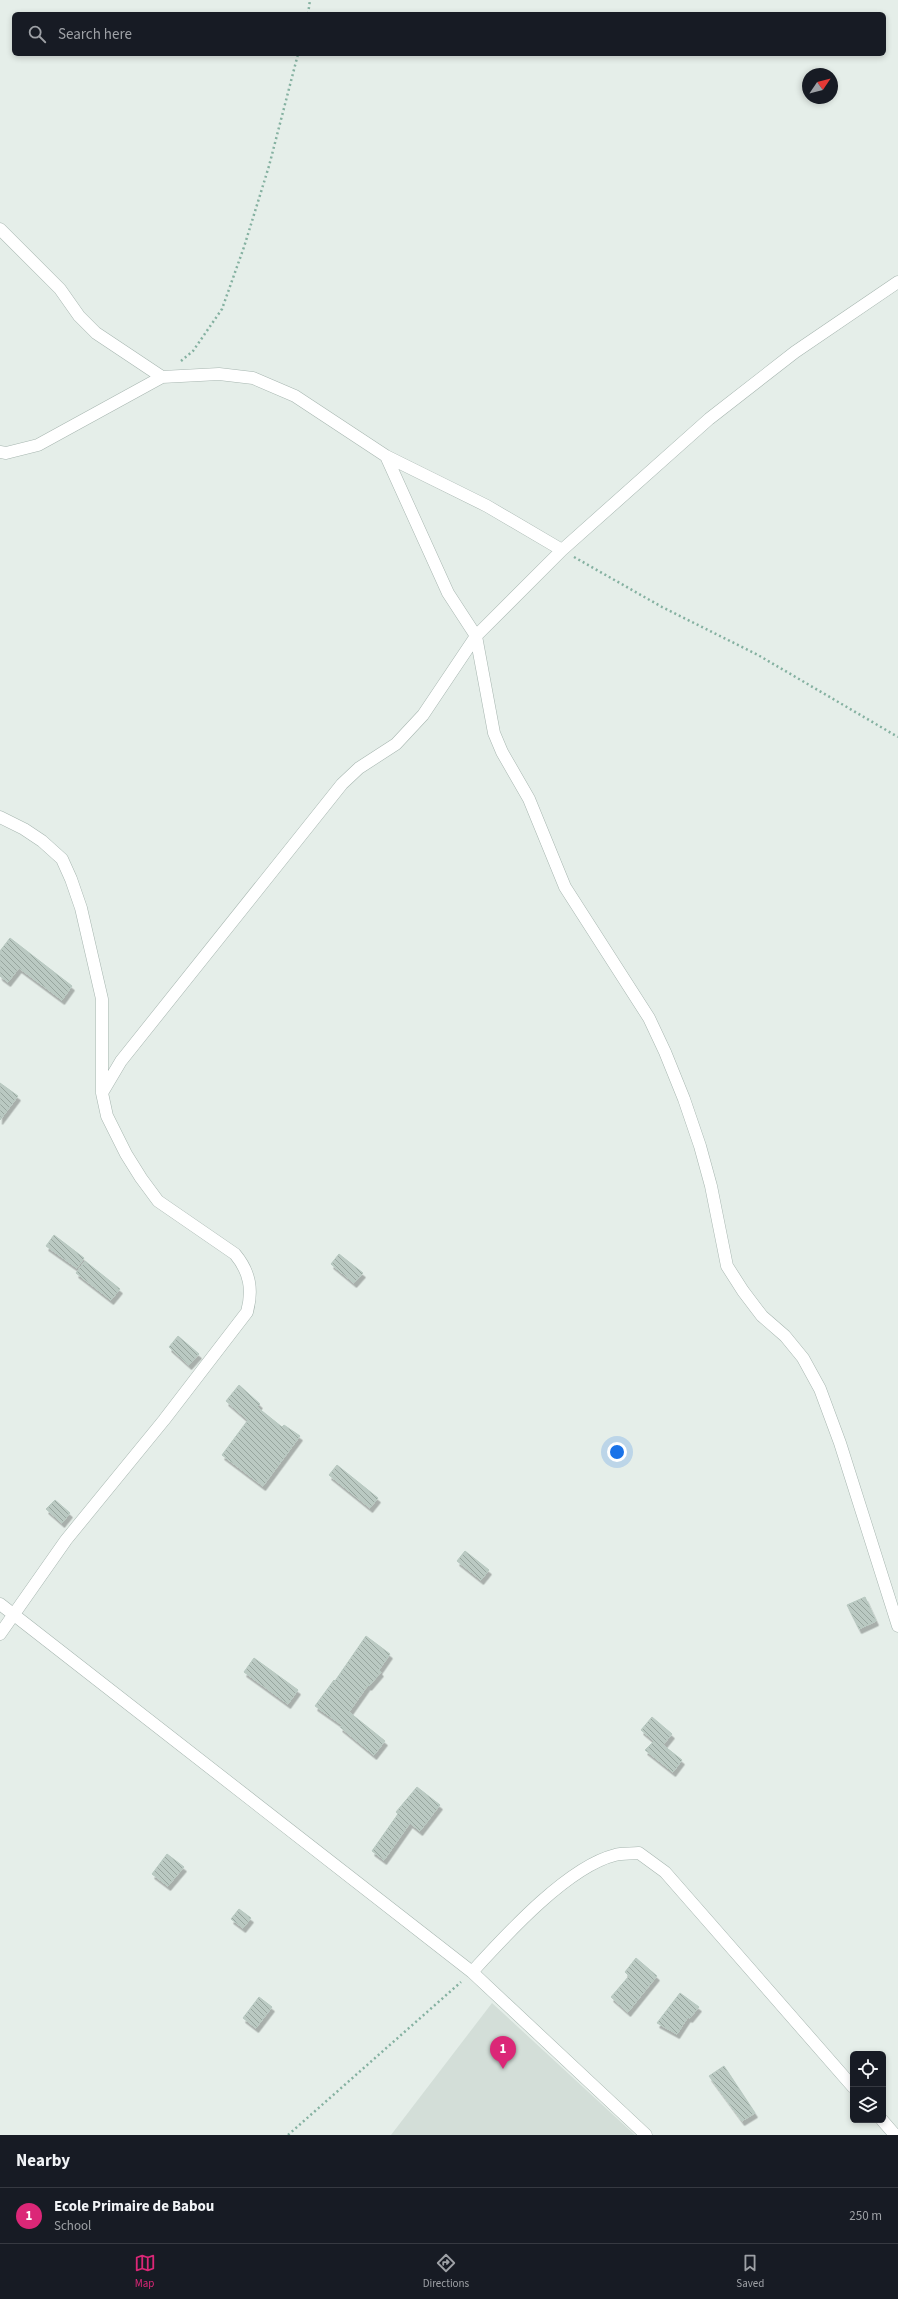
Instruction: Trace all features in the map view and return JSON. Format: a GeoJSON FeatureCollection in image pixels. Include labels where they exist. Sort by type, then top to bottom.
{"type":"FeatureCollection","features":[{"type":"Feature","properties":{"kind":"street"},"geometry":{"type":"LineString","coordinates":[[0,229],[60,289],[79,316],[96,333],[162,377]]}},
{"type":"Feature","properties":{"kind":"street"},"geometry":{"type":"LineString","coordinates":[[102,1092],[121,1061],[342,784],[359,768],[396,744],[423,715],[476,636],[562,550],[710,418],[795,352],[898,282]]}},
{"type":"Feature","properties":{"kind":"street"},"geometry":{"type":"LineString","coordinates":[[0,452],[6,453],[38,445],[162,377],[219,374],[253,378],[295,396],[386,456],[487,506],[562,550]]}},
{"type":"Feature","properties":{"kind":"street"},"geometry":{"type":"LineString","coordinates":[[386,456],[445,587],[476,636],[494,733],[502,752],[529,799],[565,887],[649,1018],[665,1052],[684,1099],[700,1146],[711,1186],[727,1266],[743,1291],[762,1316],[785,1336],[803,1358],[820,1389],[840,1443],[898,1626]]}},
{"type":"Feature","properties":{"kind":"street"},"geometry":{"type":"LineString","coordinates":[[0,817],[24,829],[62,859],[71,879],[81,908],[102,999],[102,1092],[107,1116],[141,1178],[158,1201],[235,1254],[244,1265],[251,1296],[247,1312],[164,1420],[66,1540],[0,1634]]}},
{"type":"Feature","properties":{"kind":"street"},"geometry":{"type":"LineString","coordinates":[[0,1604],[13,1616],[472,1972],[646,2135]]}},
{"type":"Feature","properties":{"kind":"street"},"geometry":{"type":"LineString","coordinates":[[472,1972],[514,1926],[581,1869],[615,1855],[639,1853],[665,1872],[850,2084]]}},
{"type":"Feature","properties":{"kind":"street"},"geometry":{"type":"LineString","coordinates":[[885,2123],[895,2135]]}},
{"type":"Feature","properties":{"kind":"path"},"geometry":{"type":"LineString","coordinates":[[308,12],[310,0]]}},
{"type":"Feature","properties":{"kind":"path"},"geometry":{"type":"LineString","coordinates":[[162,377],[193,351],[222,309],[244,247],[269,166],[297,56]]}},
{"type":"Feature","properties":{"kind":"path"},"geometry":{"type":"LineString","coordinates":[[562,550],[662,607],[758,655],[898,737]]}},
{"type":"Feature","properties":{"kind":"path"},"geometry":{"type":"LineString","coordinates":[[288,2135],[472,1972]]}},
{"type":"Feature","properties":{"kind":"shaded area"},"geometry":{"type":"Polygon","coordinates":[[[492,2003],[635,2135],[391,2135],[492,2003]]]}},
{"type":"Feature","properties":{"kind":"building"},"geometry":{"type":"Polygon","coordinates":[[[10,938],[72,986],[62,1000],[19,968],[8,982],[0,976],[0,951],[10,938]]]}},
{"type":"Feature","properties":{"kind":"building"},"geometry":{"type":"Polygon","coordinates":[[[0,1083],[18,1096],[0,1120],[0,1083]]]}},
{"type":"Feature","properties":{"kind":"building"},"geometry":{"type":"Polygon","coordinates":[[[54,1235],[84,1258],[77,1268],[46,1246],[54,1235]]]}},
{"type":"Feature","properties":{"kind":"building"},"geometry":{"type":"Polygon","coordinates":[[[339,1254],[363,1273],[354,1283],[331,1264],[339,1254]]]}},
{"type":"Feature","properties":{"kind":"building"},"geometry":{"type":"Polygon","coordinates":[[[85,1261],[120,1289],[111,1300],[76,1273],[85,1261]]]}},
{"type":"Feature","properties":{"kind":"building"},"geometry":{"type":"Polygon","coordinates":[[[178,1336],[199,1354],[189,1365],[169,1347],[178,1336]]]}},
{"type":"Feature","properties":{"kind":"building"},"geometry":{"type":"Polygon","coordinates":[[[239,1385],[260,1404],[257,1407],[282,1427],[284,1425],[300,1436],[263,1486],[222,1455],[248,1420],[226,1401],[239,1385]]]}},
{"type":"Feature","properties":{"kind":"building"},"geometry":{"type":"Polygon","coordinates":[[[337,1465],[378,1498],[370,1508],[329,1475],[337,1465]]]}},
{"type":"Feature","properties":{"kind":"building"},"geometry":{"type":"Polygon","coordinates":[[[55,1500],[70,1513],[62,1523],[46,1509],[55,1500]]]}},
{"type":"Feature","properties":{"kind":"building"},"geometry":{"type":"Polygon","coordinates":[[[465,1551],[489,1570],[481,1580],[457,1561],[465,1551]]]}},
{"type":"Feature","properties":{"kind":"building"},"geometry":{"type":"Polygon","coordinates":[[[865,1597],[876,1621],[859,1629],[847,1605],[865,1597]]]}},
{"type":"Feature","properties":{"kind":"building"},"geometry":{"type":"Polygon","coordinates":[[[366,1636],[390,1654],[379,1670],[381,1672],[369,1686],[368,1685],[349,1712],[385,1741],[374,1755],[340,1727],[342,1725],[315,1706],[334,1680],[335,1681],[366,1636]]]}},
{"type":"Feature","properties":{"kind":"building"},"geometry":{"type":"Polygon","coordinates":[[[254,1658],[298,1690],[288,1704],[244,1672],[254,1658]]]}},
{"type":"Feature","properties":{"kind":"building"},"geometry":{"type":"Polygon","coordinates":[[[652,1717],[672,1734],[663,1745],[682,1760],[673,1772],[645,1750],[654,1741],[641,1730],[652,1717]]]}},
{"type":"Feature","properties":{"kind":"building"},"geometry":{"type":"Polygon","coordinates":[[[417,1787],[440,1805],[420,1831],[410,1823],[384,1860],[372,1851],[398,1814],[396,1812],[417,1787]]]}},
{"type":"Feature","properties":{"kind":"building"},"geometry":{"type":"Polygon","coordinates":[[[167,1854],[184,1867],[168,1886],[152,1874],[167,1854]]]}},
{"type":"Feature","properties":{"kind":"building"},"geometry":{"type":"Polygon","coordinates":[[[239,1909],[251,1918],[243,1928],[231,1919],[239,1909]]]}},
{"type":"Feature","properties":{"kind":"building"},"geometry":{"type":"Polygon","coordinates":[[[636,1958],[657,1976],[628,2012],[611,1997],[629,1976],[625,1972],[636,1958]]]}},
{"type":"Feature","properties":{"kind":"building"},"geometry":{"type":"Polygon","coordinates":[[[680,1993],[699,2007],[690,2018],[688,2017],[677,2034],[657,2023],[680,1993]]]}},
{"type":"Feature","properties":{"kind":"building"},"geometry":{"type":"Polygon","coordinates":[[[259,1997],[272,2007],[256,2028],[243,2018],[259,1997]]]}},
{"type":"Feature","properties":{"kind":"building"},"geometry":{"type":"Polygon","coordinates":[[[724,2066],[755,2113],[742,2121],[709,2076],[724,2066]]]}},
{"type":"Feature","properties":{"kind":"place","name":"Ecole Primaire de Babou"},"geometry":{"type":"Point","coordinates":[503,2069]}}]}
